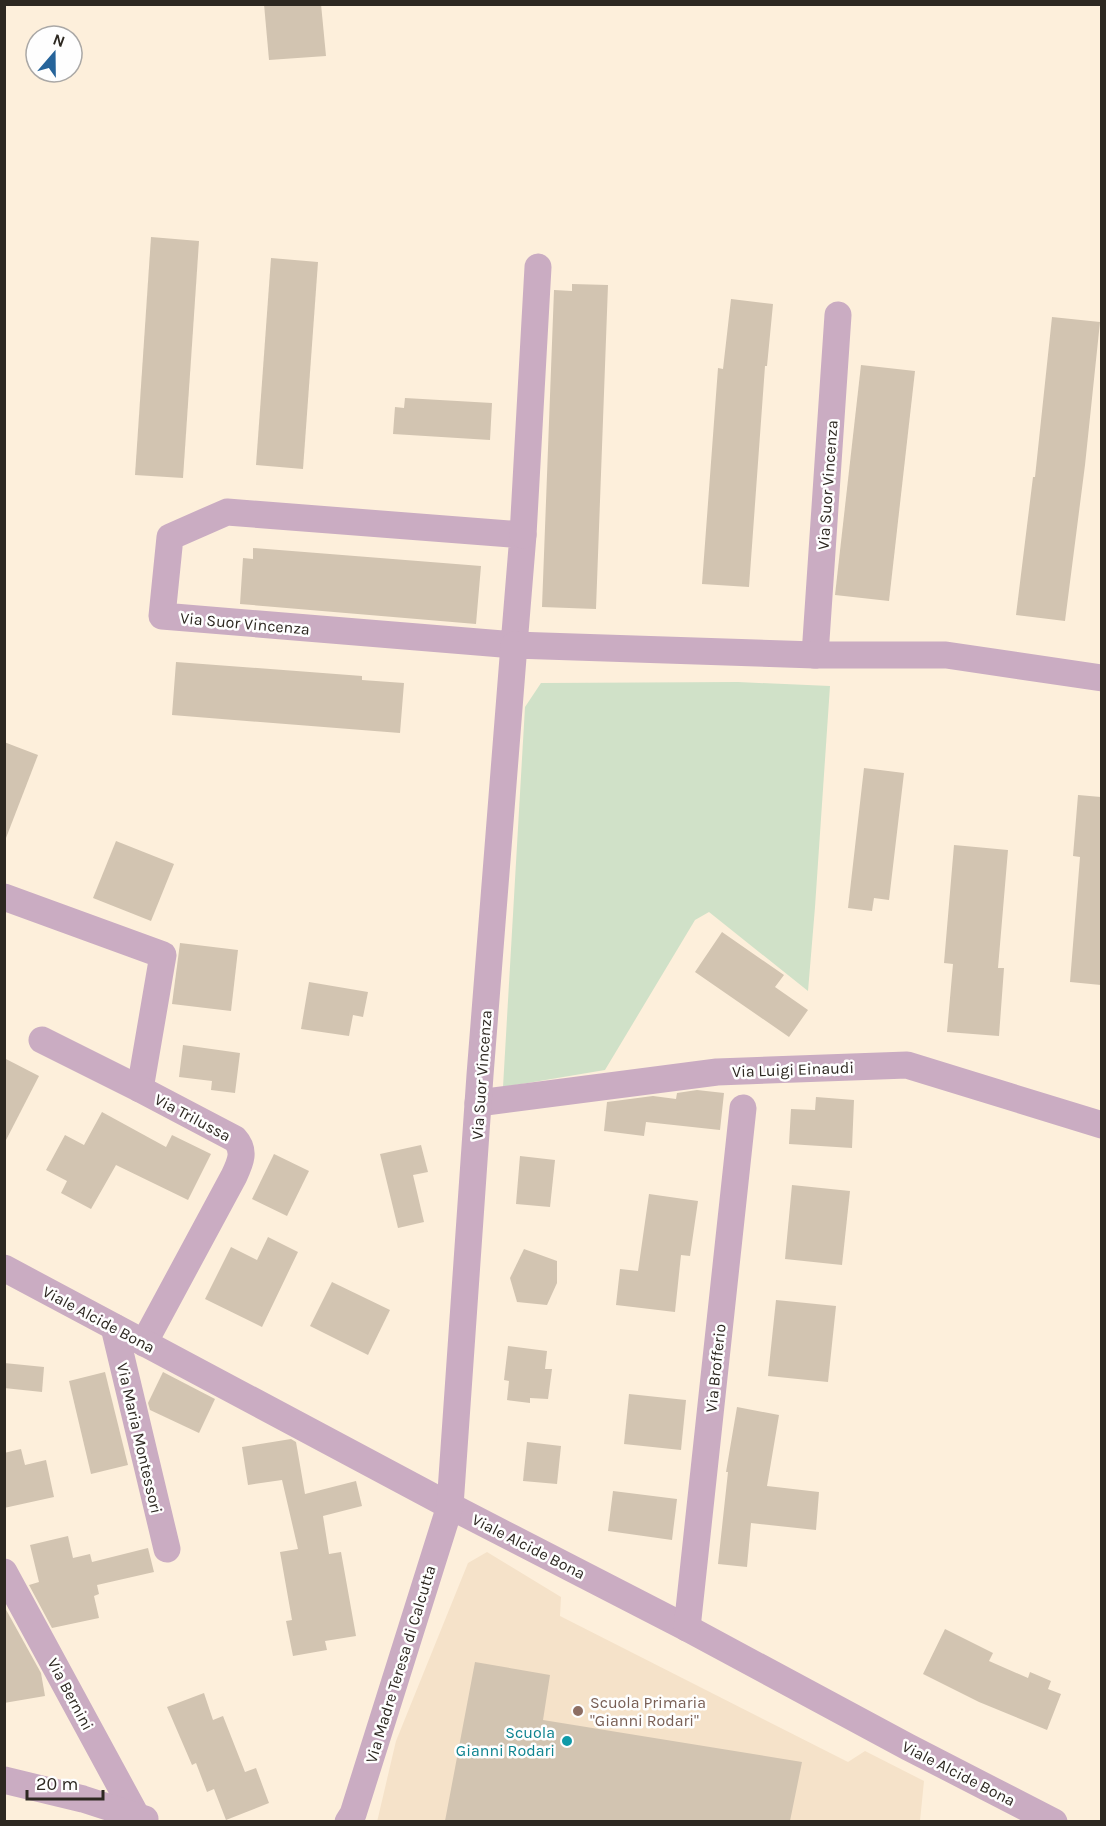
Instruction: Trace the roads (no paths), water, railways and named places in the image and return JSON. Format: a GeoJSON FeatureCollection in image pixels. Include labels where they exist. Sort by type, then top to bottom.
{"type":"FeatureCollection","features":[{"type":"Feature","properties":{"kind":"street","name":"Via Suor Vincenza"},"geometry":{"type":"LineString","coordinates":[[450,1506],[478,1103],[523,535],[538,267]]}},
{"type":"Feature","properties":{"kind":"street","name":"Via Suor Vincenza"},"geometry":{"type":"LineString","coordinates":[[815,655],[838,315]]}},
{"type":"Feature","properties":{"kind":"street","name":"Via Suor Vincenza"},"geometry":{"type":"LineString","coordinates":[[523,535],[227,512],[170,537],[162,616],[514,645],[815,655],[946,655],[1101,678]]}},
{"type":"Feature","properties":{"kind":"street"},"geometry":{"type":"LineString","coordinates":[[4,897],[163,955],[140,1089]]}},
{"type":"Feature","properties":{"kind":"street","name":"Via Trilussa"},"geometry":{"type":"LineString","coordinates":[[42,1040],[235,1139],[241,1145],[241,1159],[234,1176],[144,1343]]}},
{"type":"Feature","properties":{"kind":"street","name":"Via Luigi Einaudi"},"geometry":{"type":"LineString","coordinates":[[478,1103],[717,1072],[907,1065],[1101,1125]]}},
{"type":"Feature","properties":{"kind":"street","name":"Via Brofferio"},"geometry":{"type":"LineString","coordinates":[[687,1628],[743,1108]]}},
{"type":"Feature","properties":{"kind":"street","name":"Viale Alcide Bona"},"geometry":{"type":"LineString","coordinates":[[4,1268],[450,1506],[687,1628],[908,1747],[1054,1821]]}},
{"type":"Feature","properties":{"kind":"street","name":"Via Maria Montessori"},"geometry":{"type":"LineString","coordinates":[[114,1327],[167,1549]]}},
{"type":"Feature","properties":{"kind":"street","name":"Via Madre Teresa di Calcutta"},"geometry":{"type":"LineString","coordinates":[[353,1819],[450,1506]]}},
{"type":"Feature","properties":{"kind":"street","name":"Via Bernini"},"geometry":{"type":"LineString","coordinates":[[4,1572],[144,1819]]}},
{"type":"Feature","properties":{"kind":"street"},"geometry":{"type":"LineString","coordinates":[[4,1780],[83,1799],[144,1819]]}},
{"type":"Feature","properties":{"kind":"place","name":"Scuola Primaria \"Gianni Rodari\""},"geometry":{"type":"Point","coordinates":[578,1711]}},
{"type":"Feature","properties":{"kind":"place","name":"Scuola Gianni Rodari"},"geometry":{"type":"Point","coordinates":[567,1741]}}]}
